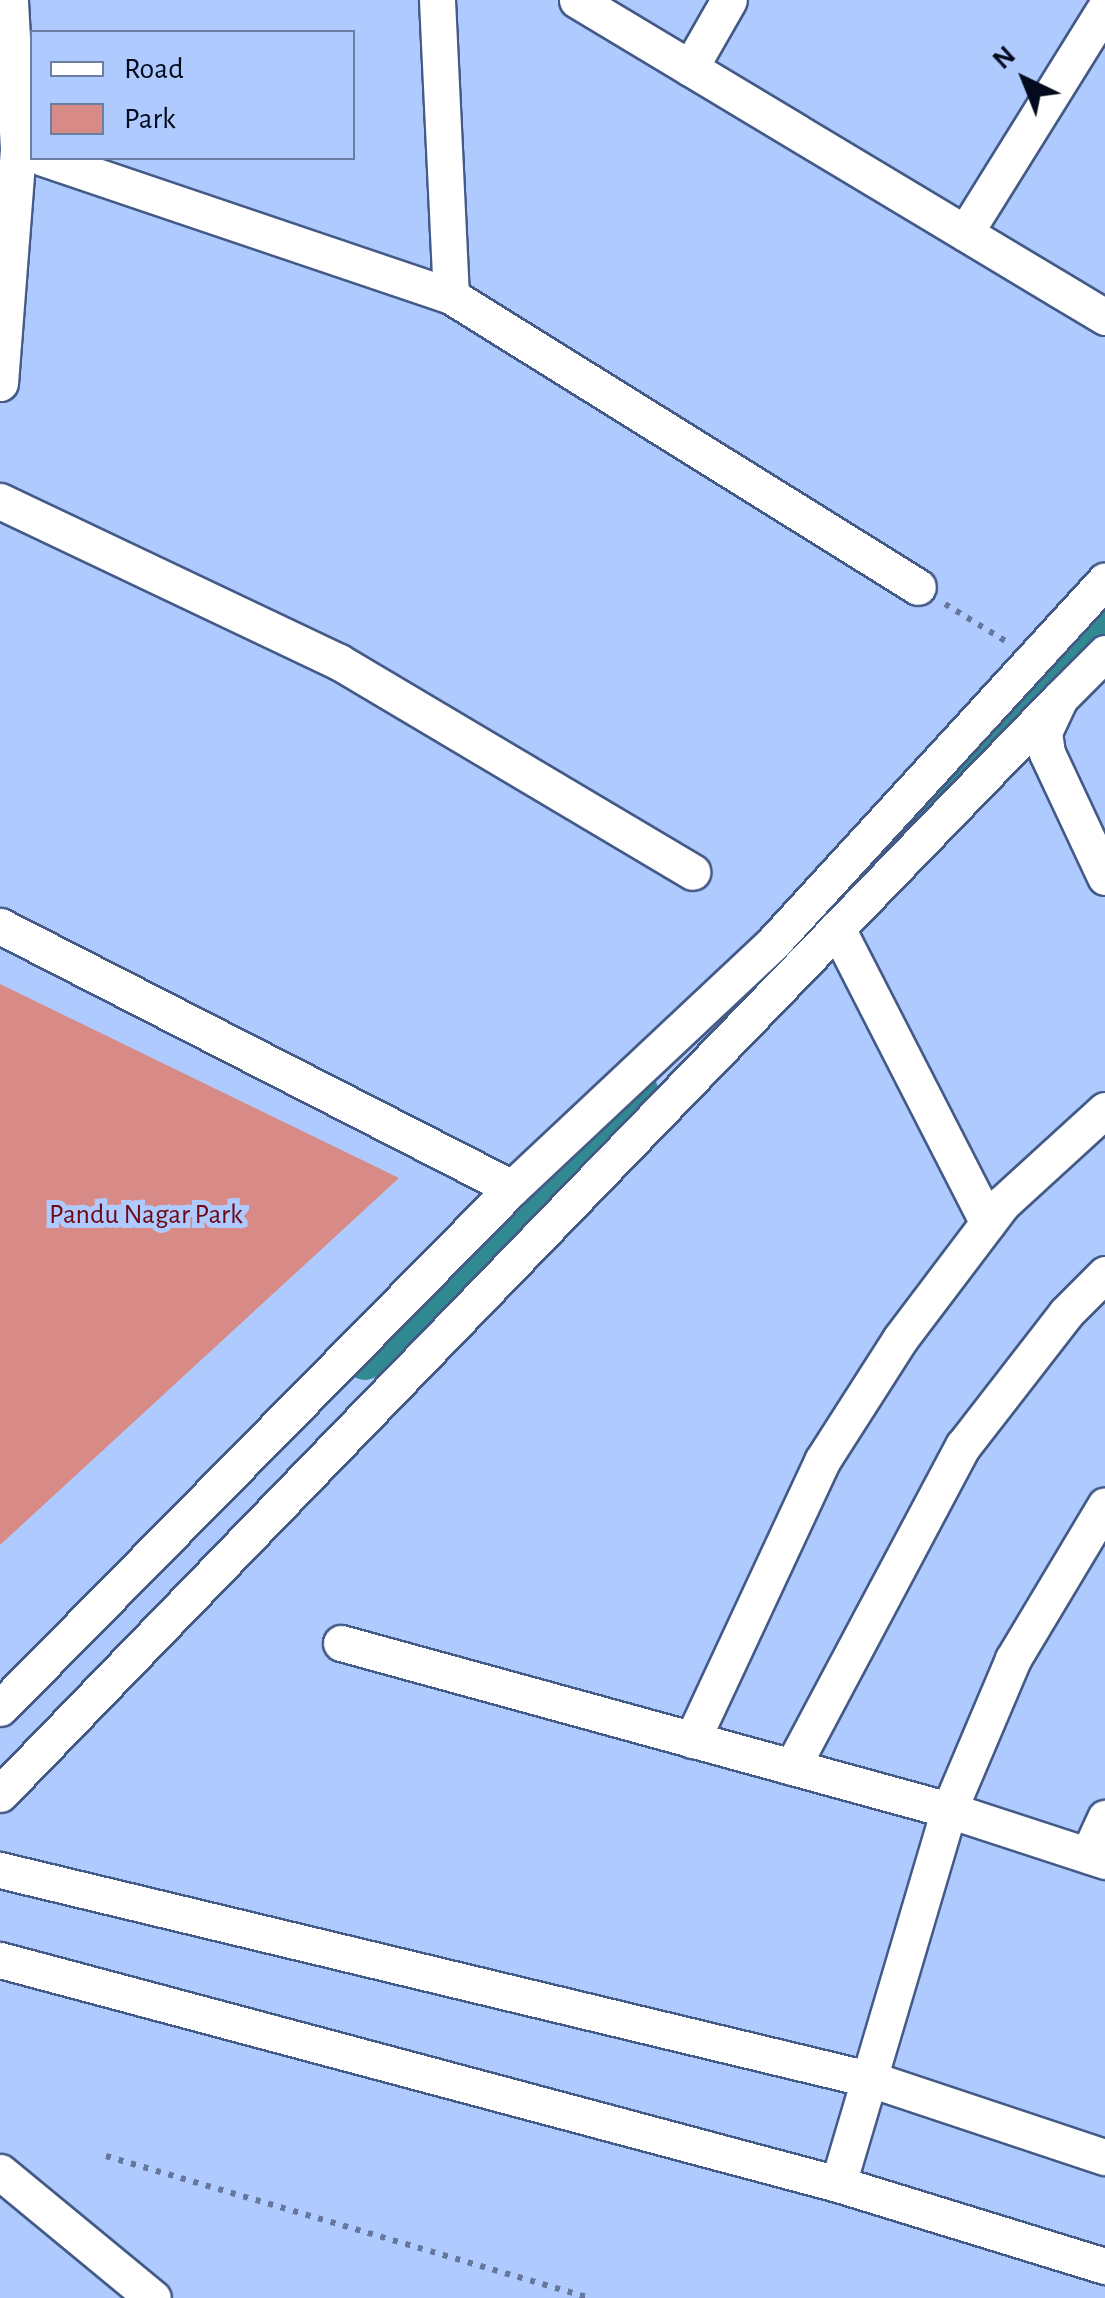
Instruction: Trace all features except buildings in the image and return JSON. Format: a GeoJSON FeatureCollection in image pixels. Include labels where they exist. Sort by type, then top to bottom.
{"type":"FeatureCollection","features":[{"type":"Feature","properties":{"kind":"street"},"geometry":{"type":"LineString","coordinates":[[0,383],[23,152],[10,0]]}},
{"type":"Feature","properties":{"kind":"street"},"geometry":{"type":"LineString","coordinates":[[437,0],[451,296]]}},
{"type":"Feature","properties":{"kind":"street"},"geometry":{"type":"LineString","coordinates":[[577,0],[1105,317]]}},
{"type":"Feature","properties":{"kind":"street"},"geometry":{"type":"LineString","coordinates":[[690,68],[729,0]]}},
{"type":"Feature","properties":{"kind":"street"},"geometry":{"type":"LineString","coordinates":[[966,233],[1105,8]]}},
{"type":"Feature","properties":{"kind":"street"},"geometry":{"type":"LineString","coordinates":[[47,160],[451,296],[918,588]]}},
{"type":"Feature","properties":{"kind":"street"},"geometry":{"type":"LineString","coordinates":[[0,501],[339,662],[692,872]]}},
{"type":"Feature","properties":{"kind":"street"},"geometry":{"type":"LineString","coordinates":[[0,1708],[512,1188],[772,944],[1105,580]]}},
{"type":"Feature","properties":{"kind":"street"},"geometry":{"type":"LineString","coordinates":[[0,1794],[1105,652]]}},
{"type":"Feature","properties":{"kind":"street"},"geometry":{"type":"LineString","coordinates":[[1060,698],[1044,732],[1047,753],[1105,876]]}},
{"type":"Feature","properties":{"kind":"street"},"geometry":{"type":"LineString","coordinates":[[0,926],[512,1188]]}},
{"type":"Feature","properties":{"kind":"street"},"geometry":{"type":"LineString","coordinates":[[837,928],[988,1223]]}},
{"type":"Feature","properties":{"kind":"street"},"geometry":{"type":"LineString","coordinates":[[692,1740],[822,1462],[900,1338],[988,1223],[1048,1156],[1105,1110]]}},
{"type":"Feature","properties":{"kind":"street"},"geometry":{"type":"LineString","coordinates":[[792,1767],[963,1446],[1066,1313],[1105,1274]]}},
{"type":"Feature","properties":{"kind":"street"},"geometry":{"type":"LineString","coordinates":[[838,2184],[873,2080],[949,1810],[1014,1659],[1105,1505]]}},
{"type":"Feature","properties":{"kind":"street"},"geometry":{"type":"LineString","coordinates":[[341,1643],[949,1810],[1097,1858],[1105,1818]]}},
{"type":"Feature","properties":{"kind":"street"},"geometry":{"type":"LineString","coordinates":[[0,1870],[873,2080],[1105,2156]]}},
{"type":"Feature","properties":{"kind":"street"},"geometry":{"type":"LineString","coordinates":[[0,1960],[838,2184],[1105,2266]]}},
{"type":"Feature","properties":{"kind":"street"},"geometry":{"type":"LineString","coordinates":[[0,2172],[153,2298]]}},
{"type":"Feature","properties":{"kind":"path"},"geometry":{"type":"LineString","coordinates":[[918,588],[1034,658]]}},
{"type":"Feature","properties":{"kind":"path"},"geometry":{"type":"LineString","coordinates":[[106,2156],[590,2298]]}},
{"type":"Feature","properties":{"kind":"green space","name":"Pandu Nagar Park"},"geometry":{"type":"Polygon","coordinates":[[[0,984],[399,1178],[0,1545],[0,984]]]}},
{"type":"Feature","properties":{"kind":"waterway"},"geometry":{"type":"LineString","coordinates":[[893,835],[1105,619]]}},
{"type":"Feature","properties":{"kind":"waterway"},"geometry":{"type":"LineString","coordinates":[[365,1361],[639,1091]]}}]}
